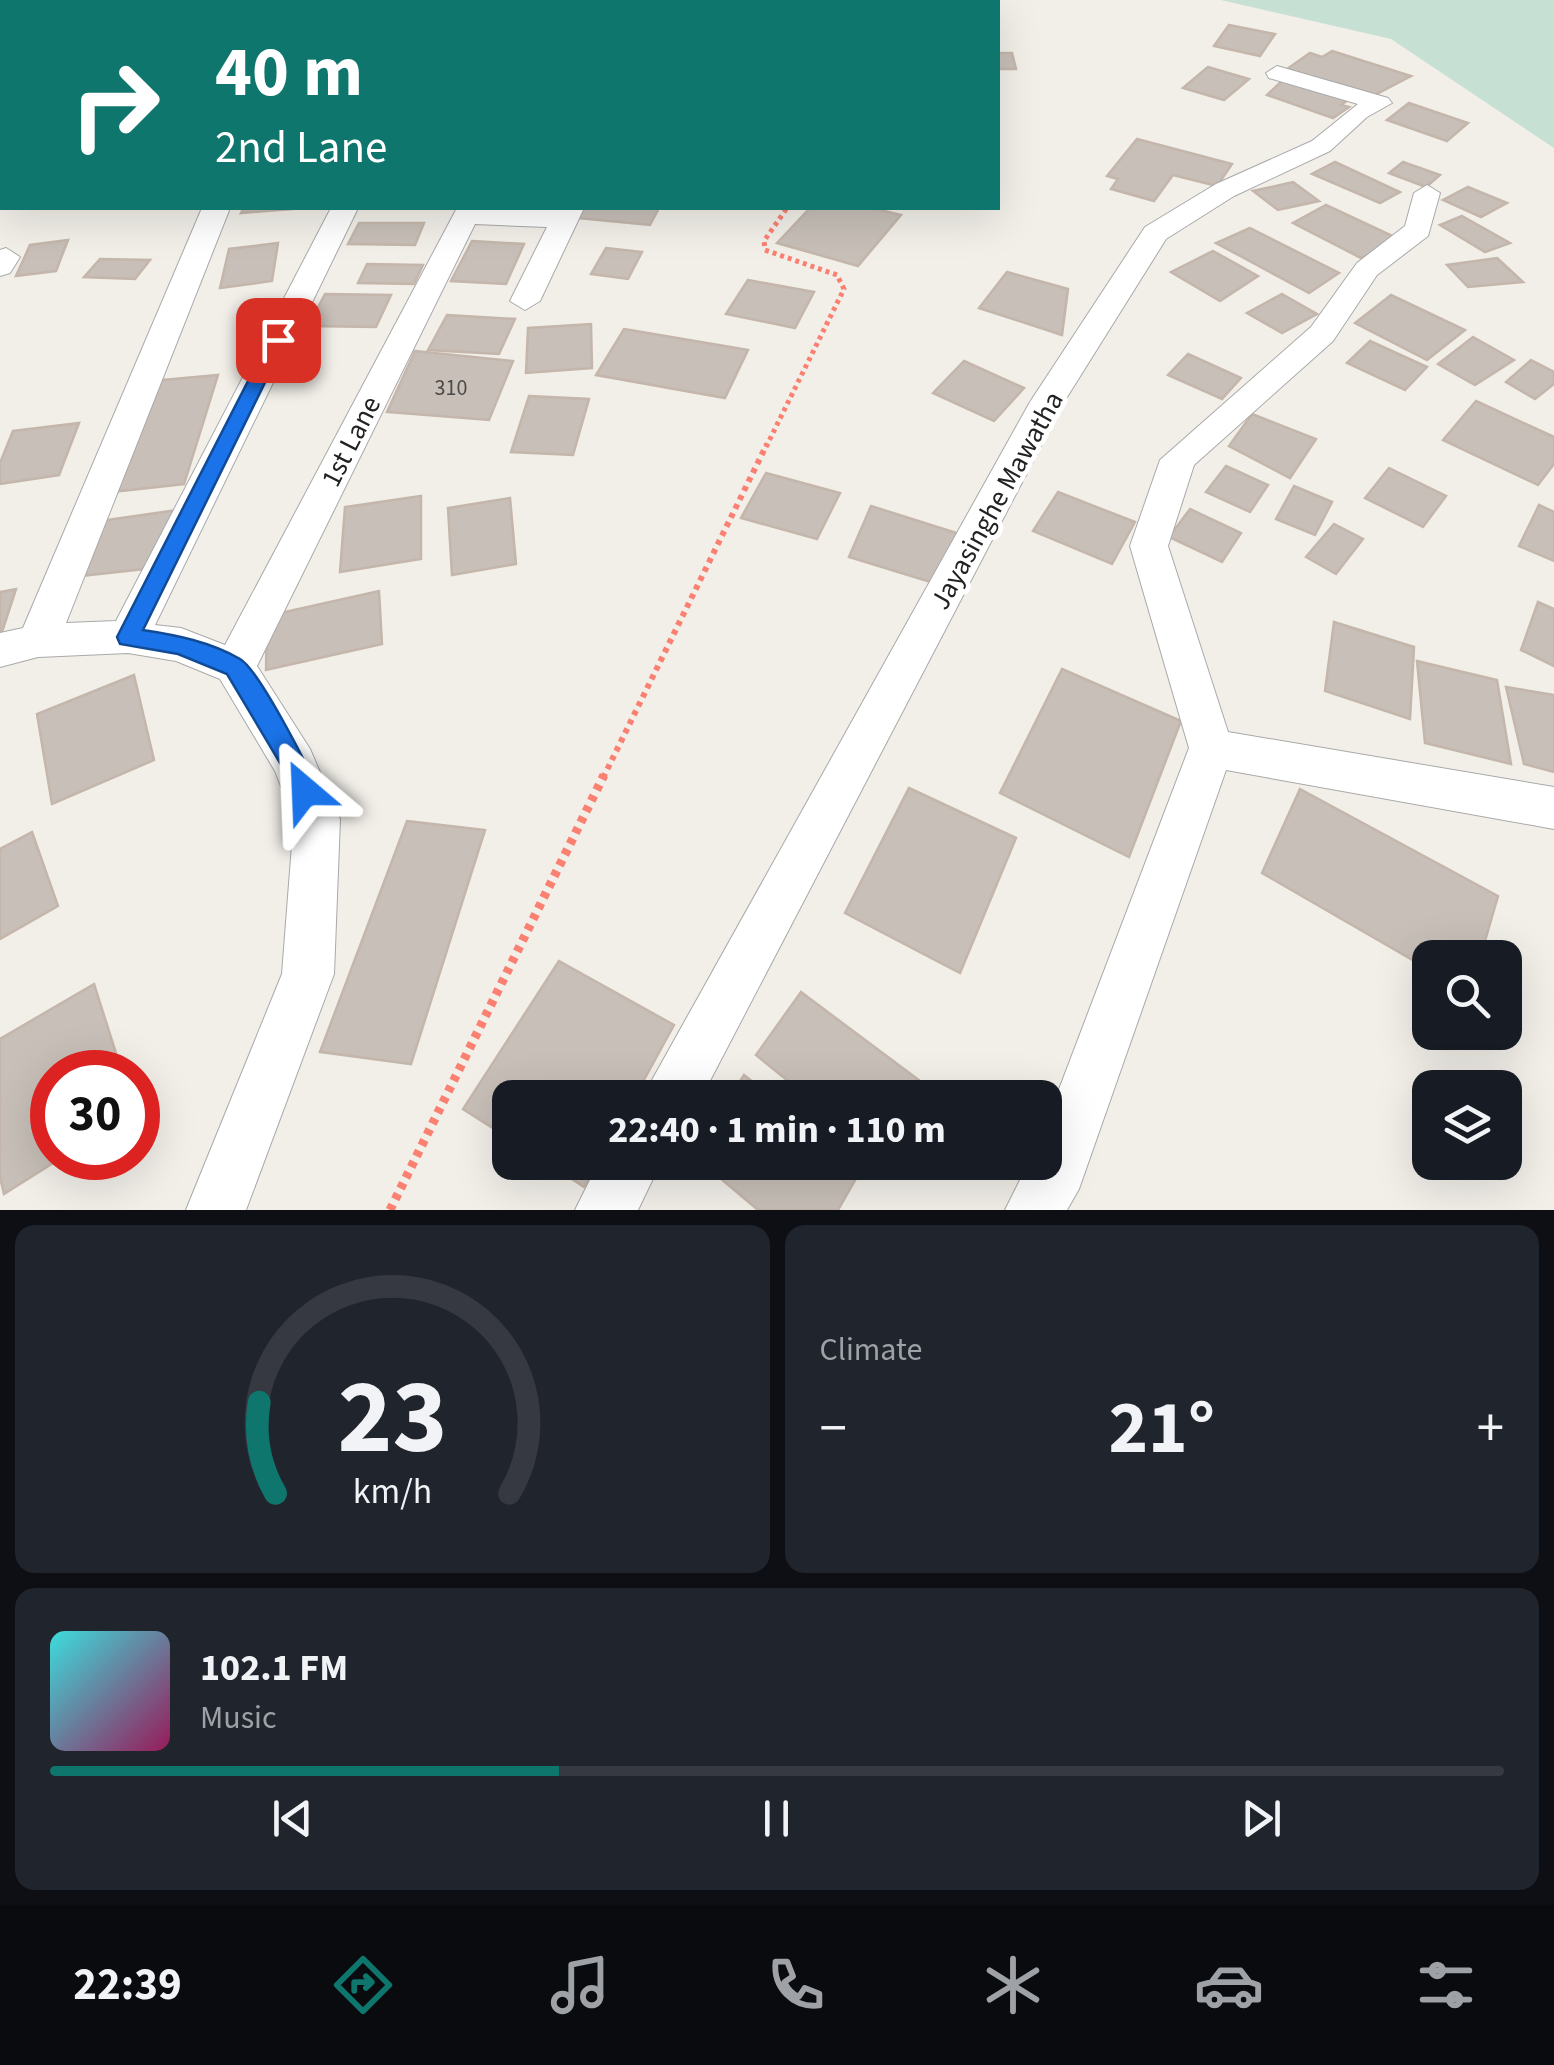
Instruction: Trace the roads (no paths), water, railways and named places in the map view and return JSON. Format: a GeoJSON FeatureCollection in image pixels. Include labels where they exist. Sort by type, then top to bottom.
{"type":"FeatureCollection","features":[{"type":"Feature","properties":{"kind":"street","name":"Jayasinghe Mawatha"},"geometry":{"type":"LineString","coordinates":[[680,1080],[754,950],[1047,402],[1155,233],[1225,190],[1321,146],[1359,112],[1380,104],[1277,72]]}},
{"type":"Feature","properties":{"kind":"street"},"geometry":{"type":"LineString","coordinates":[[1035,1210],[1058,1168],[1211,748],[1149,546],[1178,460],[1322,334],[1367,269],[1418,230],[1427,193]]}},
{"type":"Feature","properties":{"kind":"street"},"geometry":{"type":"LineString","coordinates":[[215,210],[19,645],[128,637],[180,645],[235,667],[294,763],[317,819],[308,974],[216,1210]]}},
{"type":"Feature","properties":{"kind":"street"},"geometry":{"type":"LineString","coordinates":[[128,637],[343,210]]}},
{"type":"Feature","properties":{"kind":"street","name":"1st Lane"},"geometry":{"type":"LineString","coordinates":[[235,667],[468,212],[566,213],[524,301]]}},
{"type":"Feature","properties":{"kind":"street"},"geometry":{"type":"LineString","coordinates":[[1211,748],[1554,808]]}},
{"type":"Feature","properties":{"kind":"street"},"geometry":{"type":"LineString","coordinates":[[605,1210],[622,1180]]}}]}
